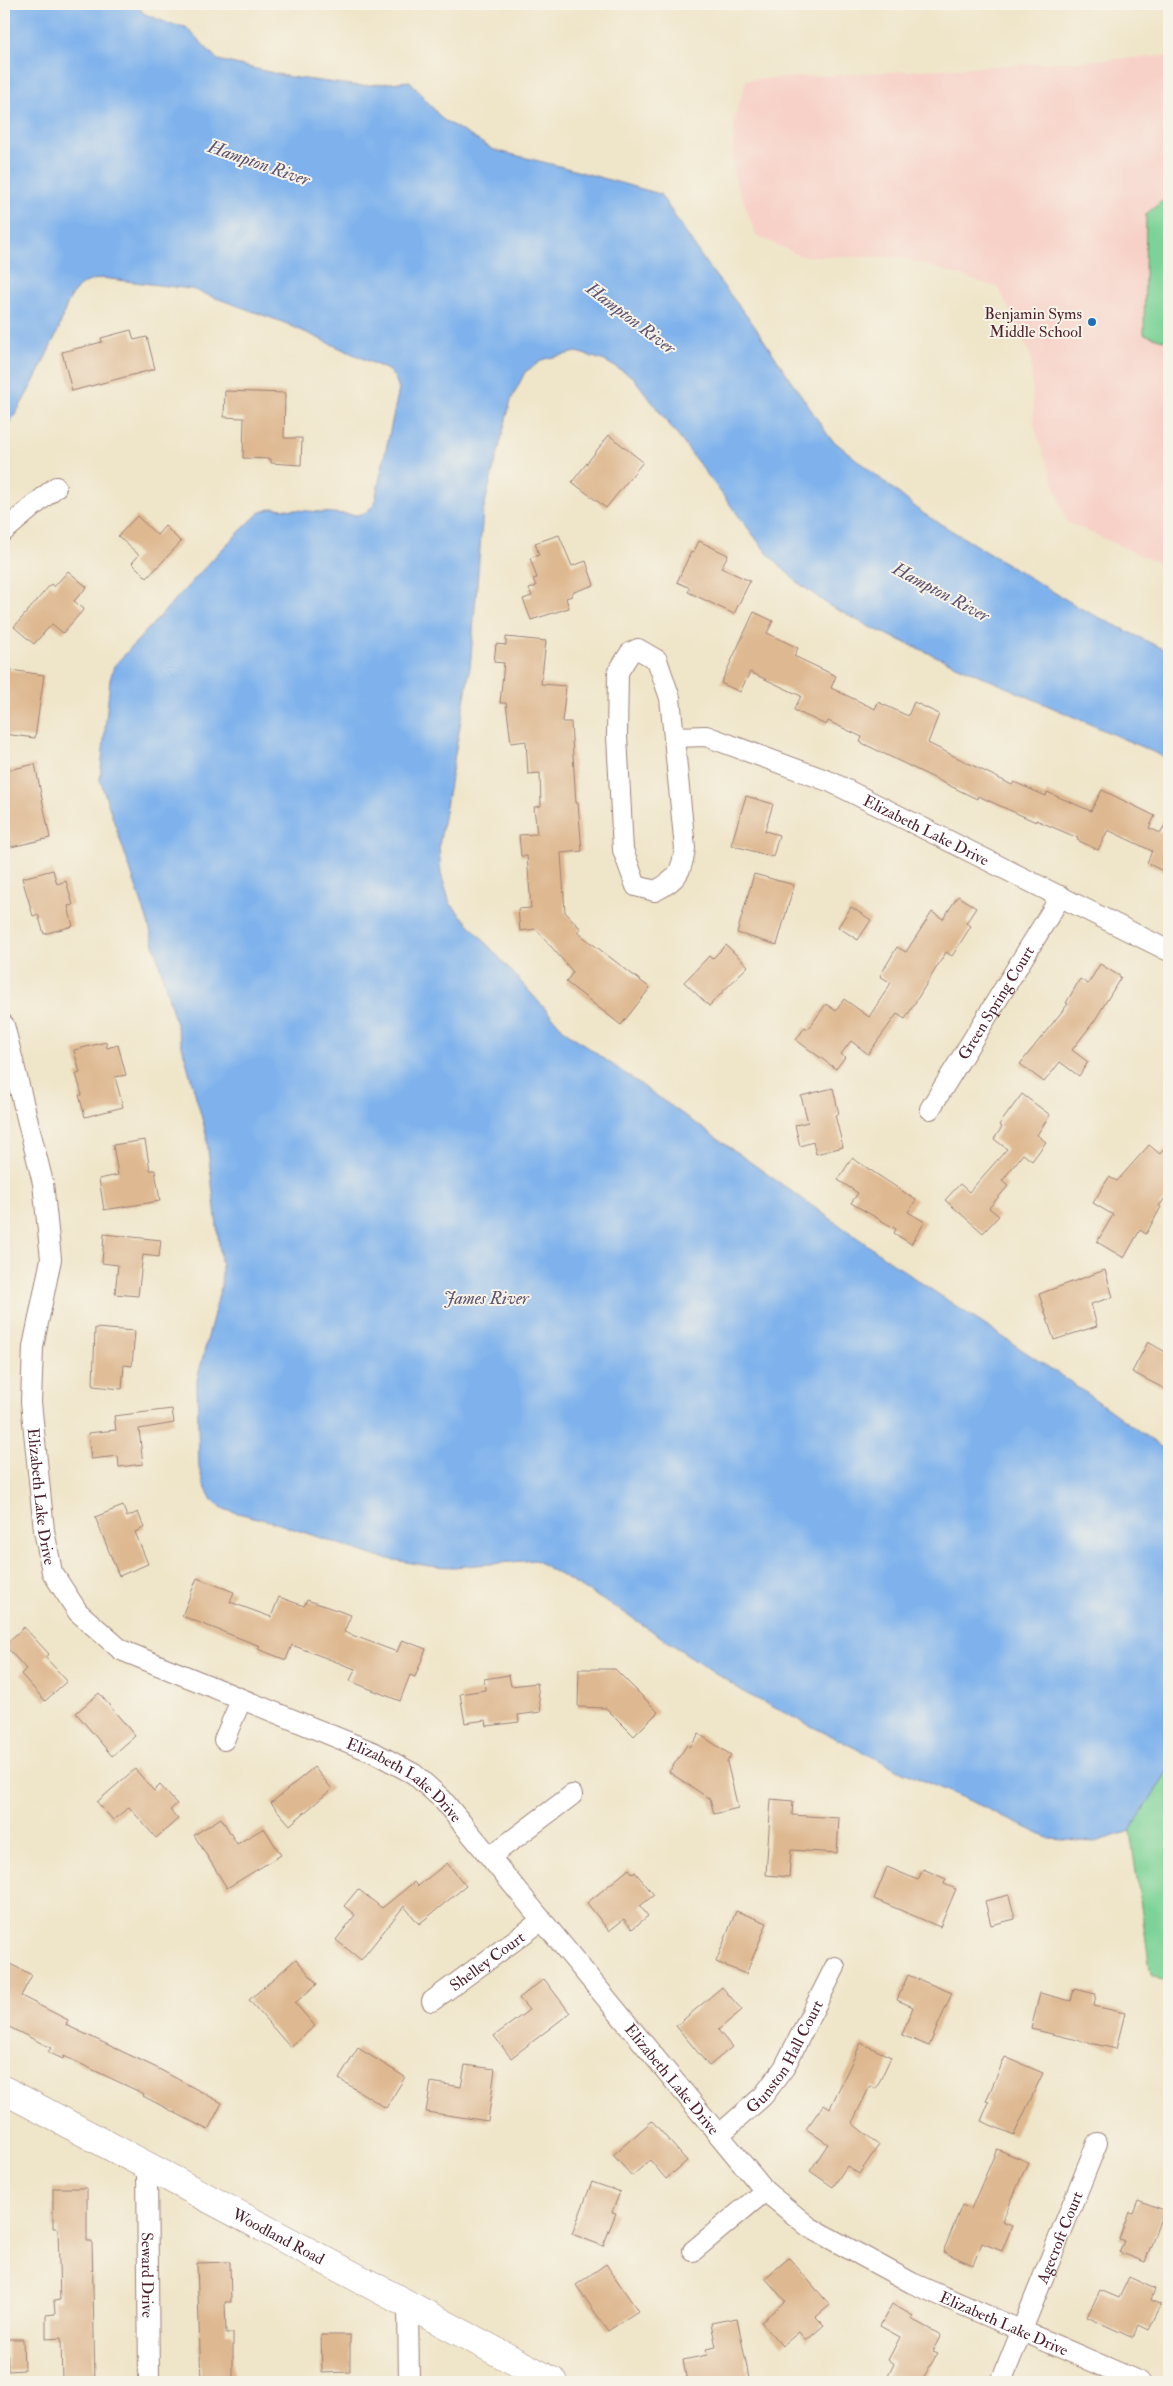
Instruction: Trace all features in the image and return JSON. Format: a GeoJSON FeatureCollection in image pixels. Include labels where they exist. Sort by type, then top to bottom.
{"type":"FeatureCollection","features":[{"type":"Feature","properties":{"kind":"main road","name":"Woodland Road"},"geometry":{"type":"LineString","coordinates":[[4,2090],[554,2382]]}},
{"type":"Feature","properties":{"kind":"street"},"geometry":{"type":"LineString","coordinates":[[4,531],[56,487]]}},
{"type":"Feature","properties":{"kind":"street"},"geometry":{"type":"LineString","coordinates":[[638,649],[657,660],[664,675],[670,698],[676,737],[684,858],[682,867],[670,884],[655,891],[636,886],[623,850],[617,736],[618,672],[630,653],[638,649]]}},
{"type":"Feature","properties":{"kind":"street","name":"Elizabeth Lake Drive"},"geometry":{"type":"LineString","coordinates":[[676,737],[706,736],[831,782],[1169,951]]}},
{"type":"Feature","properties":{"kind":"street","name":"Green Spring Court"},"geometry":{"type":"LineString","coordinates":[[930,1109],[1061,896]]}},
{"type":"Feature","properties":{"kind":"street","name":"Elizabeth Lake Drive"},"geometry":{"type":"LineString","coordinates":[[4,1025],[43,1183],[51,1259],[33,1347],[31,1402],[44,1530],[52,1572],[78,1612],[121,1650],[375,1753],[414,1774],[442,1799],[490,1856],[541,1921],[765,2191],[809,2227],[912,2283],[1140,2382]]}},
{"type":"Feature","properties":{"kind":"street"},"geometry":{"type":"LineString","coordinates":[[224,1740],[241,1700]]}},
{"type":"Feature","properties":{"kind":"street"},"geometry":{"type":"LineString","coordinates":[[490,1856],[572,1795]]}},
{"type":"Feature","properties":{"kind":"street","name":"Shelley Court"},"geometry":{"type":"LineString","coordinates":[[432,2001],[541,1921]]}},
{"type":"Feature","properties":{"kind":"street","name":"Gunston Hall Court"},"geometry":{"type":"LineString","coordinates":[[719,2135],[763,2096],[784,2068],[835,1967]]}},
{"type":"Feature","properties":{"kind":"street","name":"Agecroft Court"},"geometry":{"type":"LineString","coordinates":[[1001,2382],[1097,2143]]}},
{"type":"Feature","properties":{"kind":"street","name":"Seward Drive"},"geometry":{"type":"LineString","coordinates":[[147,2166],[149,2382]]}},
{"type":"Feature","properties":{"kind":"street"},"geometry":{"type":"LineString","coordinates":[[693,2251],[765,2191]]}},
{"type":"Feature","properties":{"kind":"street"},"geometry":{"type":"LineString","coordinates":[[408,2306],[410,2382]]}},
{"type":"Feature","properties":{"kind":"shaded area","name":"Benjamin Syms Middle School"},"geometry":{"type":"Polygon","coordinates":[[[1169,56],[1169,568],[1067,522],[1034,425],[1031,356],[999,288],[901,257],[801,256],[756,235],[733,173],[734,120],[746,80],[1169,56]]]}},
{"type":"Feature","properties":{"kind":"green space"},"geometry":{"type":"Polygon","coordinates":[[[1162,201],[1169,201],[1169,342],[1144,334],[1146,214],[1162,201]]]}},
{"type":"Feature","properties":{"kind":"green space"},"geometry":{"type":"Polygon","coordinates":[[[1169,1769],[1169,1984],[1151,1975],[1130,1831],[1169,1769]]]}},
{"type":"Feature","properties":{"kind":"water","name":"James River"},"geometry":{"type":"Polygon","coordinates":[[[4,4],[135,4],[145,14],[170,24],[186,27],[218,60],[290,77],[359,86],[410,81],[442,119],[494,150],[660,194],[707,265],[753,324],[830,438],[924,514],[1080,608],[1169,652],[1169,759],[870,627],[830,606],[797,582],[767,553],[633,377],[605,361],[577,352],[544,359],[525,372],[511,400],[483,511],[470,668],[439,846],[441,874],[450,903],[565,1031],[917,1280],[1078,1387],[1169,1453],[1169,1769],[1130,1831],[1095,1842],[1050,1839],[977,1804],[903,1772],[747,1694],[625,1613],[535,1560],[454,1567],[429,1566],[378,1557],[273,1522],[226,1510],[212,1500],[204,1485],[199,1468],[197,1380],[221,1286],[222,1269],[206,1133],[147,919],[100,780],[110,680],[114,666],[223,548],[259,513],[273,508],[356,515],[365,513],[374,505],[399,389],[395,378],[388,370],[285,323],[191,289],[102,278],[85,283],[73,294],[56,335],[26,396],[4,431],[4,4]]]}},
{"type":"Feature","properties":{"kind":"building"},"geometry":{"type":"Polygon","coordinates":[[[131,330],[134,340],[147,337],[155,369],[72,391],[62,352],[102,342],[101,338],[131,330]]]}},
{"type":"Feature","properties":{"kind":"building"},"geometry":{"type":"Polygon","coordinates":[[[225,391],[285,393],[284,438],[302,438],[301,465],[271,463],[271,459],[243,458],[244,418],[224,417],[225,391]]]}},
{"type":"Feature","properties":{"kind":"building"},"geometry":{"type":"Polygon","coordinates":[[[609,435],[643,462],[606,508],[572,482],[609,435]]]}},
{"type":"Feature","properties":{"kind":"building"},"geometry":{"type":"Polygon","coordinates":[[[137,516],[157,535],[165,526],[181,542],[147,578],[132,563],[139,555],[118,536],[137,516]]]}},
{"type":"Feature","properties":{"kind":"building"},"geometry":{"type":"Polygon","coordinates":[[[559,535],[572,566],[586,561],[594,585],[571,593],[572,596],[566,598],[569,608],[531,620],[523,599],[532,596],[529,589],[536,586],[533,579],[537,578],[530,558],[539,555],[535,543],[559,535]]]}},
{"type":"Feature","properties":{"kind":"building"},"geometry":{"type":"Polygon","coordinates":[[[699,541],[728,555],[721,568],[750,581],[734,614],[688,592],[690,588],[677,582],[691,552],[693,553],[699,541]]]}},
{"type":"Feature","properties":{"kind":"building"},"geometry":{"type":"Polygon","coordinates":[[[68,571],[87,587],[74,601],[84,609],[63,633],[52,624],[34,644],[14,627],[51,584],[54,587],[68,571]]]}},
{"type":"Feature","properties":{"kind":"building"},"geometry":{"type":"Polygon","coordinates":[[[754,612],[773,621],[767,633],[798,648],[794,656],[836,676],[831,688],[875,709],[878,702],[908,716],[914,702],[939,714],[928,743],[1012,785],[1014,782],[1046,796],[1047,792],[1091,811],[1102,790],[1155,816],[1149,828],[1161,833],[1169,815],[1169,874],[1147,863],[1152,851],[1108,830],[1098,850],[1077,840],[1078,838],[1036,820],[1036,822],[978,796],[977,799],[860,742],[862,737],[828,721],[826,725],[794,710],[801,696],[750,672],[740,692],[721,683],[754,612]]]}},
{"type":"Feature","properties":{"kind":"building"},"geometry":{"type":"Polygon","coordinates":[[[506,637],[546,641],[541,684],[566,686],[562,722],[571,722],[576,803],[578,803],[582,851],[561,853],[565,912],[581,929],[577,932],[650,988],[621,1025],[566,982],[573,972],[536,929],[520,931],[518,909],[531,908],[527,856],[521,856],[519,835],[537,834],[534,807],[541,806],[540,773],[528,774],[526,741],[511,743],[506,703],[500,703],[504,663],[494,662],[496,644],[506,645],[506,637]]]}},
{"type":"Feature","properties":{"kind":"building"},"geometry":{"type":"Polygon","coordinates":[[[4,669],[44,675],[35,738],[4,734],[4,669]]]}},
{"type":"Feature","properties":{"kind":"building"},"geometry":{"type":"Polygon","coordinates":[[[35,764],[50,838],[11,847],[4,811],[4,771],[35,764]]]}},
{"type":"Feature","properties":{"kind":"building"},"geometry":{"type":"Polygon","coordinates":[[[746,796],[773,804],[765,831],[779,835],[773,857],[731,845],[746,796]]]}},
{"type":"Feature","properties":{"kind":"building"},"geometry":{"type":"Polygon","coordinates":[[[53,870],[57,884],[66,881],[73,905],[68,906],[73,926],[44,934],[38,914],[33,916],[22,878],[53,870]]]}},
{"type":"Feature","properties":{"kind":"building"},"geometry":{"type":"Polygon","coordinates":[[[754,874],[794,885],[777,945],[737,933],[754,874]]]}},
{"type":"Feature","properties":{"kind":"building"},"geometry":{"type":"Polygon","coordinates":[[[958,896],[976,908],[966,923],[971,926],[952,956],[946,952],[905,1019],[897,1014],[868,1054],[851,1041],[841,1054],[845,1057],[836,1069],[796,1040],[805,1027],[808,1029],[826,1004],[836,1011],[844,999],[869,1017],[891,983],[880,976],[897,947],[906,952],[932,912],[943,919],[958,896]]]}},
{"type":"Feature","properties":{"kind":"building"},"geometry":{"type":"Polygon","coordinates":[[[851,907],[871,920],[858,940],[838,927],[851,907]]]}},
{"type":"Feature","properties":{"kind":"building"},"geometry":{"type":"Polygon","coordinates":[[[726,945],[748,966],[709,1006],[684,982],[709,956],[712,959],[726,945]]]}},
{"type":"Feature","properties":{"kind":"building"},"geometry":{"type":"Polygon","coordinates":[[[1100,964],[1121,977],[1095,1020],[1072,1050],[1088,1062],[1079,1076],[1060,1062],[1044,1082],[1020,1064],[1068,1004],[1066,1003],[1080,979],[1088,984],[1100,964]]]}},
{"type":"Feature","properties":{"kind":"building"},"geometry":{"type":"Polygon","coordinates":[[[106,1042],[107,1048],[118,1045],[126,1075],[115,1077],[123,1107],[85,1117],[79,1095],[82,1095],[76,1074],[80,1073],[74,1050],[106,1042]]]}},
{"type":"Feature","properties":{"kind":"building"},"geometry":{"type":"Polygon","coordinates":[[[833,1088],[839,1114],[835,1115],[843,1147],[816,1154],[813,1142],[800,1146],[795,1125],[808,1122],[801,1096],[833,1088]]]}},
{"type":"Feature","properties":{"kind":"building"},"geometry":{"type":"Polygon","coordinates":[[[1022,1094],[1050,1115],[1037,1135],[1046,1142],[1032,1161],[1023,1154],[1002,1181],[1008,1186],[989,1208],[999,1216],[983,1233],[945,1200],[960,1184],[969,1192],[1007,1149],[994,1139],[1002,1127],[999,1125],[1022,1094]]]}},
{"type":"Feature","properties":{"kind":"building"},"geometry":{"type":"Polygon","coordinates":[[[145,1140],[150,1170],[155,1170],[160,1201],[104,1210],[99,1179],[118,1175],[113,1145],[145,1140]]]}},
{"type":"Feature","properties":{"kind":"building"},"geometry":{"type":"Polygon","coordinates":[[[1169,1143],[1169,1193],[1159,1206],[1161,1207],[1146,1234],[1140,1230],[1124,1258],[1097,1242],[1113,1215],[1093,1203],[1109,1177],[1117,1181],[1149,1145],[1160,1154],[1169,1143]]]}},
{"type":"Feature","properties":{"kind":"building"},"geometry":{"type":"Polygon","coordinates":[[[852,1158],[916,1200],[908,1212],[925,1222],[911,1244],[894,1233],[896,1229],[851,1203],[858,1193],[838,1180],[852,1158]]]}},
{"type":"Feature","properties":{"kind":"building"},"geometry":{"type":"Polygon","coordinates":[[[104,1234],[161,1240],[159,1257],[143,1255],[138,1296],[115,1294],[118,1265],[102,1263],[104,1234]]]}},
{"type":"Feature","properties":{"kind":"building"},"geometry":{"type":"Polygon","coordinates":[[[1105,1270],[1113,1297],[1091,1304],[1097,1326],[1054,1340],[1039,1294],[1105,1270]]]}},
{"type":"Feature","properties":{"kind":"building"},"geometry":{"type":"Polygon","coordinates":[[[95,1328],[135,1331],[132,1366],[124,1365],[122,1389],[93,1386],[95,1328]]]}},
{"type":"Feature","properties":{"kind":"building"},"geometry":{"type":"Polygon","coordinates":[[[1148,1342],[1169,1354],[1169,1391],[1132,1372],[1148,1342]]]}},
{"type":"Feature","properties":{"kind":"building"},"geometry":{"type":"Polygon","coordinates":[[[172,1409],[174,1423],[139,1429],[143,1464],[119,1467],[118,1456],[91,1459],[88,1433],[116,1430],[114,1416],[172,1409]]]}},
{"type":"Feature","properties":{"kind":"building"},"geometry":{"type":"Polygon","coordinates":[[[123,1506],[127,1517],[138,1512],[144,1528],[135,1532],[148,1564],[119,1576],[95,1517],[123,1506]]]}},
{"type":"Feature","properties":{"kind":"building"},"geometry":{"type":"Polygon","coordinates":[[[197,1578],[234,1592],[230,1602],[271,1617],[279,1597],[304,1606],[307,1600],[351,1615],[344,1632],[397,1652],[402,1640],[426,1649],[415,1677],[410,1675],[400,1701],[350,1681],[355,1669],[292,1645],[286,1660],[258,1649],[260,1646],[182,1616],[197,1578]]]}},
{"type":"Feature","properties":{"kind":"building"},"geometry":{"type":"Polygon","coordinates":[[[24,1627],[49,1654],[45,1657],[67,1681],[45,1701],[21,1674],[26,1669],[5,1645],[24,1627]]]}},
{"type":"Feature","properties":{"kind":"building"},"geometry":{"type":"Polygon","coordinates":[[[579,1669],[615,1669],[658,1712],[634,1736],[606,1708],[578,1707],[579,1669]]]}},
{"type":"Feature","properties":{"kind":"building"},"geometry":{"type":"Polygon","coordinates":[[[509,1675],[511,1686],[537,1683],[541,1712],[518,1715],[519,1722],[487,1726],[486,1720],[465,1723],[460,1694],[485,1690],[484,1679],[509,1675]]]}},
{"type":"Feature","properties":{"kind":"building"},"geometry":{"type":"Polygon","coordinates":[[[99,1693],[135,1736],[112,1756],[76,1713],[99,1693]]]}},
{"type":"Feature","properties":{"kind":"building"},"geometry":{"type":"Polygon","coordinates":[[[699,1734],[731,1755],[727,1762],[738,1808],[714,1814],[710,1799],[669,1772],[687,1745],[690,1747],[699,1734]]]}},
{"type":"Feature","properties":{"kind":"building"},"geometry":{"type":"Polygon","coordinates":[[[314,1767],[332,1789],[290,1825],[271,1803],[314,1767]]]}},
{"type":"Feature","properties":{"kind":"building"},"geometry":{"type":"Polygon","coordinates":[[[135,1769],[154,1791],[160,1785],[177,1804],[170,1810],[178,1819],[156,1838],[129,1807],[113,1820],[97,1802],[135,1769]]]}},
{"type":"Feature","properties":{"kind":"building"},"geometry":{"type":"Polygon","coordinates":[[[771,1799],[793,1801],[792,1815],[839,1818],[837,1853],[791,1850],[789,1877],[766,1875],[771,1799]]]}},
{"type":"Feature","properties":{"kind":"building"},"geometry":{"type":"Polygon","coordinates":[[[221,1818],[237,1844],[264,1828],[281,1855],[227,1888],[194,1835],[221,1818]]]}},
{"type":"Feature","properties":{"kind":"building"},"geometry":{"type":"Polygon","coordinates":[[[447,1863],[466,1886],[419,1924],[404,1906],[361,1960],[336,1940],[355,1915],[344,1906],[358,1889],[382,1908],[414,1882],[418,1886],[447,1863]]]}},
{"type":"Feature","properties":{"kind":"building"},"geometry":{"type":"Polygon","coordinates":[[[887,1867],[918,1880],[923,1869],[946,1879],[944,1884],[956,1889],[940,1927],[874,1899],[887,1867]]]}},
{"type":"Feature","properties":{"kind":"building"},"geometry":{"type":"Polygon","coordinates":[[[629,1869],[633,1874],[635,1872],[654,1895],[640,1906],[648,1916],[632,1929],[624,1919],[609,1931],[587,1903],[629,1869]]]}},
{"type":"Feature","properties":{"kind":"building"},"geometry":{"type":"Polygon","coordinates":[[[1009,1895],[1015,1919],[991,1925],[985,1901],[1009,1895]]]}},
{"type":"Feature","properties":{"kind":"building"},"geometry":{"type":"Polygon","coordinates":[[[736,1911],[767,1923],[746,1974],[716,1962],[736,1911]]]}},
{"type":"Feature","properties":{"kind":"building"},"geometry":{"type":"Polygon","coordinates":[[[296,1959],[317,1984],[295,2003],[315,2026],[290,2047],[249,2000],[296,1959]]]}},
{"type":"Feature","properties":{"kind":"building"},"geometry":{"type":"Polygon","coordinates":[[[4,1961],[32,1975],[21,1996],[68,2020],[66,2025],[157,2068],[222,2103],[208,2130],[143,2096],[144,2094],[64,2056],[63,2059],[48,2052],[51,2048],[5,2025],[4,2027],[4,1961]]]}},
{"type":"Feature","properties":{"kind":"building"},"geometry":{"type":"Polygon","coordinates":[[[908,1975],[952,1993],[929,2046],[902,2035],[913,2007],[897,2000],[908,1975]]]}},
{"type":"Feature","properties":{"kind":"building"},"geometry":{"type":"Polygon","coordinates":[[[544,1979],[570,2013],[511,2058],[494,2036],[529,2010],[519,1998],[544,1979]]]}},
{"type":"Feature","properties":{"kind":"building"},"geometry":{"type":"Polygon","coordinates":[[[722,1987],[742,2010],[718,2030],[732,2047],[709,2066],[676,2026],[722,1987]]]}},
{"type":"Feature","properties":{"kind":"building"},"geometry":{"type":"Polygon","coordinates":[[[1074,1989],[1096,1994],[1094,2006],[1125,2013],[1116,2049],[1031,2029],[1040,1993],[1071,2001],[1074,1989]]]}},
{"type":"Feature","properties":{"kind":"building"},"geometry":{"type":"Polygon","coordinates":[[[861,2043],[891,2057],[876,2089],[870,2086],[852,2123],[879,2145],[859,2174],[847,2166],[833,2187],[810,2171],[828,2144],[806,2129],[824,2104],[830,2108],[861,2043]]]}},
{"type":"Feature","properties":{"kind":"building"},"geometry":{"type":"Polygon","coordinates":[[[358,2048],[405,2077],[386,2108],[339,2079],[358,2048]]]}},
{"type":"Feature","properties":{"kind":"building"},"geometry":{"type":"Polygon","coordinates":[[[1005,2057],[1043,2073],[1014,2135],[981,2121],[989,2102],[986,2101],[1005,2057]]]}},
{"type":"Feature","properties":{"kind":"building"},"geometry":{"type":"Polygon","coordinates":[[[465,2065],[495,2069],[488,2121],[426,2112],[431,2082],[461,2087],[465,2065]]]}},
{"type":"Feature","properties":{"kind":"building"},"geometry":{"type":"Polygon","coordinates":[[[652,2121],[687,2161],[666,2179],[650,2160],[632,2176],[613,2155],[652,2121]]]}},
{"type":"Feature","properties":{"kind":"building"},"geometry":{"type":"Polygon","coordinates":[[[997,2149],[1028,2162],[1002,2222],[1012,2226],[1002,2251],[982,2243],[973,2265],[943,2252],[962,2205],[971,2209],[997,2149]]]}},
{"type":"Feature","properties":{"kind":"building"},"geometry":{"type":"Polygon","coordinates":[[[592,2182],[620,2192],[612,2212],[616,2213],[603,2246],[572,2234],[592,2182]]]}},
{"type":"Feature","properties":{"kind":"building"},"geometry":{"type":"Polygon","coordinates":[[[53,2188],[87,2188],[87,2241],[92,2241],[95,2382],[62,2382],[61,2338],[46,2339],[46,2315],[55,2314],[54,2301],[60,2300],[58,2228],[53,2228],[53,2188]]]}},
{"type":"Feature","properties":{"kind":"building"},"geometry":{"type":"Polygon","coordinates":[[[1138,2200],[1164,2210],[1145,2262],[1119,2252],[1124,2241],[1119,2239],[1129,2212],[1133,2213],[1138,2200]]]}},
{"type":"Feature","properties":{"kind":"building"},"geometry":{"type":"Polygon","coordinates":[[[789,2258],[830,2305],[816,2317],[824,2325],[806,2341],[799,2332],[782,2346],[761,2322],[785,2301],[765,2278],[789,2258]]]}},
{"type":"Feature","properties":{"kind":"building"},"geometry":{"type":"Polygon","coordinates":[[[230,2262],[231,2302],[225,2302],[226,2333],[233,2333],[233,2382],[201,2382],[197,2263],[230,2262]]]}},
{"type":"Feature","properties":{"kind":"building"},"geometry":{"type":"Polygon","coordinates":[[[606,2264],[638,2311],[608,2331],[576,2285],[606,2264]]]}},
{"type":"Feature","properties":{"kind":"building"},"geometry":{"type":"Polygon","coordinates":[[[1129,2277],[1155,2289],[1151,2300],[1161,2305],[1149,2330],[1139,2325],[1133,2338],[1087,2317],[1100,2290],[1119,2298],[1129,2277]]]}},
{"type":"Feature","properties":{"kind":"building"},"geometry":{"type":"Polygon","coordinates":[[[892,2304],[913,2316],[911,2319],[941,2335],[932,2352],[937,2354],[921,2382],[899,2382],[888,2376],[894,2364],[888,2360],[900,2337],[880,2326],[892,2304]]]}},
{"type":"Feature","properties":{"kind":"building"},"geometry":{"type":"Polygon","coordinates":[[[737,2318],[749,2378],[727,2382],[687,2382],[683,2360],[707,2355],[706,2349],[716,2347],[711,2323],[737,2318]]]}},
{"type":"Feature","properties":{"kind":"building"},"geometry":{"type":"Polygon","coordinates":[[[321,2335],[350,2335],[350,2372],[322,2373],[321,2335]]]}},
{"type":"Feature","properties":{"kind":"building"},"geometry":{"type":"Polygon","coordinates":[[[7,2339],[23,2339],[24,2370],[8,2371],[7,2339]]]}},
{"type":"Feature","properties":{"kind":"place","name":"Benjamin Syms Middle School"},"geometry":{"type":"Point","coordinates":[1092,322]}},
{"type":"Feature","properties":{"kind":"water label","name":"Hampton River"},"geometry":{"type":"Point","coordinates":[259,163]}},
{"type":"Feature","properties":{"kind":"water label","name":"Hampton River"},"geometry":{"type":"Point","coordinates":[631,318]}},
{"type":"Feature","properties":{"kind":"water label","name":"Hampton River"},"geometry":{"type":"Point","coordinates":[941,592]}}]}
